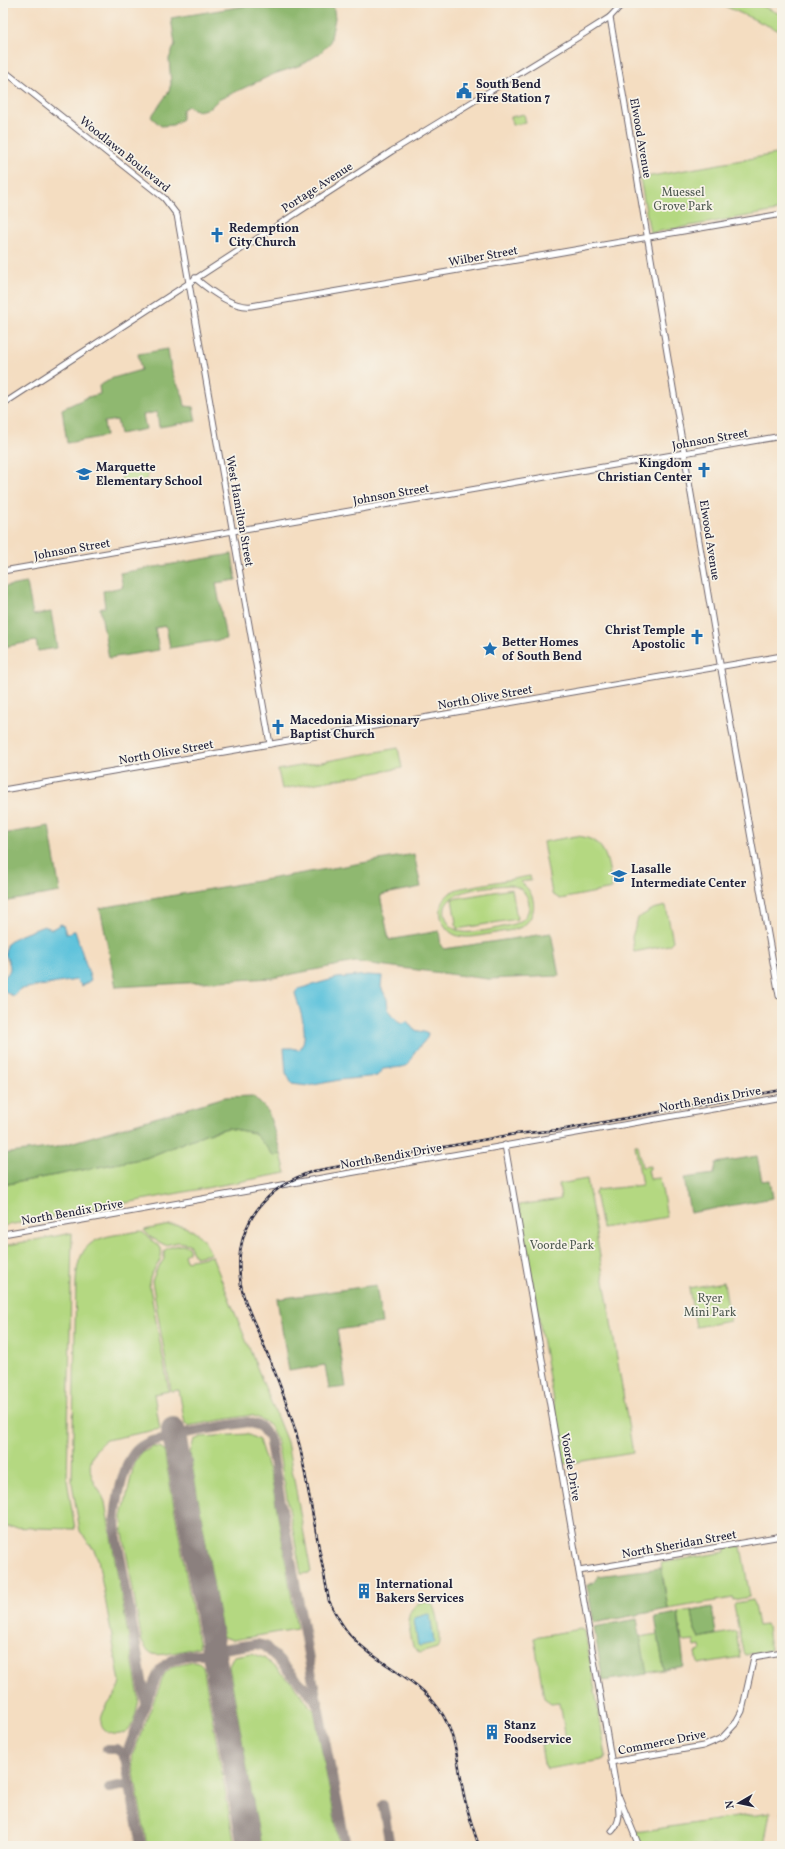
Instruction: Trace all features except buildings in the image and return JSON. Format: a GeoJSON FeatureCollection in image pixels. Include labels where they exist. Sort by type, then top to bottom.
{"type":"FeatureCollection","features":[{"type":"Feature","properties":{"kind":"main road"},"geometry":{"type":"LineString","coordinates":[[781,1846],[782,1811]]}},
{"type":"Feature","properties":{"kind":"street","name":"Portage Avenue"},"geometry":{"type":"LineString","coordinates":[[3,404],[195,278],[398,148],[535,65],[610,16],[623,3]]}},
{"type":"Feature","properties":{"kind":"street","name":"Elwood Avenue"},"geometry":{"type":"LineString","coordinates":[[610,16],[720,667],[781,996]]}},
{"type":"Feature","properties":{"kind":"street","name":"Woodlawn Boulevard"},"geometry":{"type":"LineString","coordinates":[[3,70],[170,204],[179,220],[189,282]]}},
{"type":"Feature","properties":{"kind":"street","name":"Wilber Street"},"geometry":{"type":"LineString","coordinates":[[195,278],[234,303],[243,306],[251,306],[782,214]]}},
{"type":"Feature","properties":{"kind":"street","name":"West Hamilton Street"},"geometry":{"type":"LineString","coordinates":[[189,282],[270,744]]}},
{"type":"Feature","properties":{"kind":"street","name":"Johnson Street"},"geometry":{"type":"LineString","coordinates":[[3,570],[685,454],[782,436]]}},
{"type":"Feature","properties":{"kind":"street","name":"North Olive Street"},"geometry":{"type":"LineString","coordinates":[[3,790],[782,656]]}},
{"type":"Feature","properties":{"kind":"street","name":"North Bendix Drive"},"geometry":{"type":"LineString","coordinates":[[3,1234],[782,1097]]}},
{"type":"Feature","properties":{"kind":"street","name":"Voorde Drive"},"geometry":{"type":"LineString","coordinates":[[505,1146],[617,1793],[619,1817],[618,1823],[612,1831]]}},
{"type":"Feature","properties":{"kind":"street","name":"North Sheridan Street"},"geometry":{"type":"LineString","coordinates":[[579,1572],[782,1536]]}},
{"type":"Feature","properties":{"kind":"street","name":"Commerce Drive"},"geometry":{"type":"LineString","coordinates":[[611,1762],[707,1745],[722,1738],[735,1724],[742,1711],[754,1657],[782,1652]]}},
{"type":"Feature","properties":{"kind":"street","name":"Voorde Drive"},"geometry":{"type":"LineString","coordinates":[[617,1793],[639,1846]]}},
{"type":"Feature","properties":{"kind":"green space"},"geometry":{"type":"Polygon","coordinates":[[[263,3],[333,3],[335,18],[330,43],[319,54],[301,65],[274,74],[218,100],[210,108],[198,111],[188,106],[182,110],[182,119],[173,125],[161,126],[151,117],[168,93],[171,84],[169,59],[175,44],[171,18],[263,3]]]}},
{"type":"Feature","properties":{"kind":"green space"},"geometry":{"type":"Polygon","coordinates":[[[718,3],[756,3],[782,15],[782,32],[718,3]]]}},
{"type":"Feature","properties":{"kind":"green space"},"geometry":{"type":"Polygon","coordinates":[[[524,114],[526,123],[512,125],[511,117],[524,114]]]}},
{"type":"Feature","properties":{"kind":"green space","name":"Muessel Grove Park"},"geometry":{"type":"Polygon","coordinates":[[[782,153],[782,210],[650,233],[640,178],[782,153]]]}},
{"type":"Feature","properties":{"kind":"green space"},"geometry":{"type":"Polygon","coordinates":[[[168,349],[172,372],[183,395],[185,406],[193,407],[196,421],[159,427],[157,412],[143,415],[146,429],[120,434],[117,420],[104,422],[106,436],[67,443],[62,409],[88,397],[100,394],[99,386],[113,378],[141,370],[138,354],[168,349]]]}},
{"type":"Feature","properties":{"kind":"green space"},"geometry":{"type":"Polygon","coordinates":[[[139,470],[147,471],[148,477],[143,482],[126,485],[121,483],[120,480],[124,472],[139,470]]]}},
{"type":"Feature","properties":{"kind":"green space"},"geometry":{"type":"Polygon","coordinates":[[[232,554],[236,580],[216,583],[226,639],[170,648],[166,626],[155,628],[159,650],[109,658],[100,608],[105,607],[103,591],[123,587],[120,573],[232,554]]]}},
{"type":"Feature","properties":{"kind":"green space"},"geometry":{"type":"Polygon","coordinates":[[[27,583],[33,615],[51,612],[57,648],[38,651],[36,641],[3,647],[3,587],[27,583]]]}},
{"type":"Feature","properties":{"kind":"green space"},"geometry":{"type":"Polygon","coordinates":[[[398,748],[402,768],[282,789],[278,770],[398,748]]]}},
{"type":"Feature","properties":{"kind":"green space"},"geometry":{"type":"Polygon","coordinates":[[[49,826],[60,892],[3,902],[3,834],[49,826]]]}},
{"type":"Feature","properties":{"kind":"green space"},"geometry":{"type":"Polygon","coordinates":[[[576,836],[595,841],[600,847],[607,861],[612,889],[560,899],[552,894],[543,842],[576,836]]]}},
{"type":"Feature","properties":{"kind":"green space"},"geometry":{"type":"Polygon","coordinates":[[[414,854],[421,887],[380,895],[389,940],[439,931],[441,946],[444,949],[551,933],[559,976],[488,979],[355,962],[272,978],[116,987],[100,908],[414,854]]]}},
{"type":"Feature","properties":{"kind":"green space"},"geometry":{"type":"Polygon","coordinates":[[[530,876],[531,880],[520,882],[529,891],[532,897],[534,903],[532,915],[523,926],[513,930],[468,937],[455,935],[450,932],[444,924],[441,917],[441,908],[448,895],[454,890],[530,876]],[[509,885],[489,887],[454,896],[447,903],[445,911],[448,922],[456,930],[463,932],[475,932],[511,925],[522,920],[529,909],[528,898],[525,893],[515,886],[509,885]]]}},
{"type":"Feature","properties":{"kind":"green space"},"geometry":{"type":"Polygon","coordinates":[[[512,889],[517,919],[457,929],[452,899],[512,889]]]}},
{"type":"Feature","properties":{"kind":"green space"},"geometry":{"type":"Polygon","coordinates":[[[666,906],[673,941],[669,945],[634,952],[632,937],[638,918],[653,909],[666,906]]]}},
{"type":"Feature","properties":{"kind":"green space"},"geometry":{"type":"Polygon","coordinates":[[[253,1096],[268,1111],[281,1154],[274,1156],[254,1133],[228,1128],[205,1134],[146,1158],[3,1185],[3,1154],[57,1147],[225,1097],[253,1096]]]}},
{"type":"Feature","properties":{"kind":"green space"},"geometry":{"type":"Polygon","coordinates":[[[228,1128],[254,1133],[274,1156],[281,1154],[286,1173],[3,1226],[3,1185],[146,1158],[205,1134],[228,1128]]]}},
{"type":"Feature","properties":{"kind":"green space"},"geometry":{"type":"Polygon","coordinates":[[[635,1145],[638,1145],[642,1167],[650,1166],[650,1169],[648,1170],[650,1179],[660,1178],[667,1217],[602,1228],[595,1193],[597,1190],[642,1185],[635,1145]]]}},
{"type":"Feature","properties":{"kind":"green space"},"geometry":{"type":"Polygon","coordinates":[[[757,1156],[762,1181],[770,1180],[773,1198],[690,1213],[684,1178],[714,1174],[716,1163],[757,1156]]]}},
{"type":"Feature","properties":{"kind":"green space","name":"Voorde Park"},"geometry":{"type":"Polygon","coordinates":[[[587,1179],[633,1453],[564,1464],[519,1205],[561,1199],[559,1184],[587,1179]]]}},
{"type":"Feature","properties":{"kind":"green space"},"geometry":{"type":"Polygon","coordinates":[[[177,1225],[195,1232],[204,1241],[211,1254],[195,1257],[189,1244],[179,1242],[165,1245],[150,1237],[144,1230],[177,1225]]]}},
{"type":"Feature","properties":{"kind":"green space"},"geometry":{"type":"Polygon","coordinates":[[[141,1231],[161,1248],[161,1258],[150,1278],[149,1283],[169,1391],[154,1394],[160,1429],[106,1440],[94,1452],[90,1468],[94,1482],[105,1502],[139,1698],[135,1715],[128,1730],[120,1734],[112,1734],[104,1730],[101,1722],[106,1707],[119,1687],[120,1682],[98,1559],[94,1550],[80,1531],[72,1483],[76,1282],[78,1267],[82,1255],[87,1247],[104,1237],[141,1231]]]}},
{"type":"Feature","properties":{"kind":"green space"},"geometry":{"type":"Polygon","coordinates":[[[72,1233],[67,1480],[75,1529],[3,1527],[3,1246],[72,1233]]]}},
{"type":"Feature","properties":{"kind":"green space"},"geometry":{"type":"Polygon","coordinates":[[[186,1245],[189,1248],[189,1252],[184,1255],[186,1261],[212,1256],[287,1442],[310,1573],[301,1574],[276,1437],[271,1428],[261,1419],[251,1415],[187,1426],[187,1424],[185,1424],[179,1390],[171,1391],[152,1281],[156,1271],[164,1259],[164,1252],[167,1248],[186,1245]]]}},
{"type":"Feature","properties":{"kind":"green space","name":"Ryer Mini Park"},"geometry":{"type":"Polygon","coordinates":[[[724,1282],[730,1321],[696,1327],[689,1288],[724,1282]]]}},
{"type":"Feature","properties":{"kind":"green space"},"geometry":{"type":"Polygon","coordinates":[[[376,1285],[382,1323],[337,1330],[346,1387],[329,1389],[325,1365],[289,1371],[277,1299],[376,1285]]]}},
{"type":"Feature","properties":{"kind":"green space"},"geometry":{"type":"Polygon","coordinates":[[[247,1434],[259,1440],[272,1481],[297,1629],[233,1640],[223,1637],[190,1453],[194,1440],[201,1437],[247,1434]]]}},
{"type":"Feature","properties":{"kind":"green space"},"geometry":{"type":"Polygon","coordinates":[[[153,1447],[160,1447],[164,1450],[199,1647],[169,1654],[157,1655],[149,1652],[142,1642],[123,1533],[122,1517],[134,1464],[141,1453],[153,1447]]]}},
{"type":"Feature","properties":{"kind":"green space"},"geometry":{"type":"Polygon","coordinates":[[[741,1546],[750,1597],[733,1600],[733,1598],[668,1609],[661,1563],[725,1552],[725,1549],[741,1546]]]}},
{"type":"Feature","properties":{"kind":"green space"},"geometry":{"type":"Polygon","coordinates":[[[661,1568],[668,1609],[594,1623],[587,1586],[594,1582],[598,1576],[661,1568]]]}},
{"type":"Feature","properties":{"kind":"green space"},"geometry":{"type":"Polygon","coordinates":[[[753,1600],[758,1626],[767,1626],[770,1650],[745,1655],[743,1652],[734,1606],[736,1603],[753,1600]]]}},
{"type":"Feature","properties":{"kind":"green space"},"geometry":{"type":"Polygon","coordinates":[[[426,1602],[432,1604],[436,1613],[439,1640],[437,1648],[420,1653],[413,1647],[409,1619],[413,1608],[426,1602]]]}},
{"type":"Feature","properties":{"kind":"green space"},"geometry":{"type":"Polygon","coordinates":[[[712,1607],[716,1634],[699,1638],[695,1630],[692,1611],[712,1607]]]}},
{"type":"Feature","properties":{"kind":"green space"},"geometry":{"type":"Polygon","coordinates":[[[692,1610],[695,1630],[699,1638],[736,1631],[740,1657],[698,1664],[696,1652],[701,1651],[700,1646],[695,1647],[694,1641],[684,1642],[682,1640],[678,1612],[692,1610]]]}},
{"type":"Feature","properties":{"kind":"green space"},"geometry":{"type":"Polygon","coordinates":[[[678,1613],[684,1666],[664,1670],[655,1617],[678,1613]]]}},
{"type":"Feature","properties":{"kind":"green space"},"geometry":{"type":"Polygon","coordinates":[[[637,1619],[647,1674],[603,1681],[594,1627],[637,1619]]]}},
{"type":"Feature","properties":{"kind":"green space"},"geometry":{"type":"Polygon","coordinates":[[[581,1629],[585,1631],[606,1756],[603,1760],[547,1769],[544,1764],[541,1745],[566,1740],[560,1702],[551,1703],[544,1698],[534,1637],[581,1629]]]}},
{"type":"Feature","properties":{"kind":"green space"},"geometry":{"type":"Polygon","coordinates":[[[658,1634],[664,1670],[646,1673],[640,1637],[658,1634]]]}},
{"type":"Feature","properties":{"kind":"green space"},"geometry":{"type":"Polygon","coordinates":[[[252,1653],[264,1658],[291,1682],[314,1710],[340,1846],[261,1846],[229,1666],[234,1656],[252,1653]]]}},
{"type":"Feature","properties":{"kind":"green space"},"geometry":{"type":"Polygon","coordinates":[[[194,1661],[199,1662],[203,1666],[235,1846],[147,1846],[132,1762],[133,1754],[164,1675],[167,1671],[174,1667],[194,1661]]]}},
{"type":"Feature","properties":{"kind":"green space"},"geometry":{"type":"Polygon","coordinates":[[[770,1812],[764,1846],[638,1846],[636,1832],[770,1812]]]}},
{"type":"Feature","properties":{"kind":"water"},"geometry":{"type":"Polygon","coordinates":[[[61,924],[63,925],[66,933],[69,934],[72,931],[75,931],[91,980],[82,986],[76,980],[21,989],[14,996],[9,994],[2,986],[2,983],[10,969],[9,962],[5,954],[6,945],[16,937],[44,926],[52,929],[61,924]]]}},
{"type":"Feature","properties":{"kind":"water"},"geometry":{"type":"Polygon","coordinates":[[[368,975],[382,976],[381,987],[387,999],[388,1009],[398,1021],[403,1023],[407,1021],[414,1030],[428,1033],[427,1038],[414,1053],[408,1065],[383,1069],[377,1076],[339,1080],[308,1086],[292,1084],[286,1073],[284,1048],[299,1050],[304,1038],[303,1022],[295,993],[298,989],[337,978],[368,975]]]}},
{"type":"Feature","properties":{"kind":"water"},"geometry":{"type":"Polygon","coordinates":[[[428,1614],[430,1615],[434,1641],[433,1643],[420,1646],[418,1645],[414,1618],[428,1614]]]}},
{"type":"Feature","properties":{"kind":"taxiway"},"geometry":{"type":"LineString","coordinates":[[174,1435],[248,1422],[260,1426],[269,1437],[311,1671],[346,1846]]}},
{"type":"Feature","properties":{"kind":"taxiway"},"geometry":{"type":"LineString","coordinates":[[141,1846],[125,1758],[146,1703],[115,1524],[117,1501],[123,1475],[133,1455],[139,1448],[147,1443],[174,1437]]}},
{"type":"Feature","properties":{"kind":"taxiway"},"geometry":{"type":"LineString","coordinates":[[217,1665],[218,1654],[222,1649],[256,1644],[265,1646],[318,1702]]}},
{"type":"Feature","properties":{"kind":"taxiway"},"geometry":{"type":"LineString","coordinates":[[147,1701],[159,1672],[169,1662],[185,1656],[207,1654],[217,1665]]}},
{"type":"Feature","properties":{"kind":"taxiway"},"geometry":{"type":"LineString","coordinates":[[107,1749],[117,1749],[122,1753],[126,1761]]}},
{"type":"Feature","properties":{"kind":"taxiway"},"geometry":{"type":"LineString","coordinates":[[109,1788],[130,1784]]}},
{"type":"Feature","properties":{"kind":"taxiway"},"geometry":{"type":"LineString","coordinates":[[383,1805],[390,1846]]}},
{"type":"Feature","properties":{"kind":"runway"},"geometry":{"type":"LineString","coordinates":[[173,1429],[249,1846]]}},
{"type":"Feature","properties":{"kind":"railway"},"geometry":{"type":"LineString","coordinates":[[479,1846],[464,1796],[450,1729],[439,1709],[430,1698],[408,1679],[360,1645],[341,1623],[329,1601],[300,1447],[283,1393],[249,1310],[241,1286],[239,1259],[242,1241],[248,1225],[257,1210],[268,1197],[281,1187],[314,1171],[515,1134],[560,1130],[782,1090]]}},
{"type":"Feature","properties":{"kind":"place","name":"South Bend Fire Station 7"},"geometry":{"type":"Point","coordinates":[464,91]}},
{"type":"Feature","properties":{"kind":"place","name":"Redemption City Church"},"geometry":{"type":"Point","coordinates":[217,235]}},
{"type":"Feature","properties":{"kind":"place","name":"Kingdom Christian Center"},"geometry":{"type":"Point","coordinates":[704,470]}},
{"type":"Feature","properties":{"kind":"place","name":"Marquette Elementary School"},"geometry":{"type":"Point","coordinates":[84,474]}},
{"type":"Feature","properties":{"kind":"place","name":"Christ Temple Apostolic"},"geometry":{"type":"Point","coordinates":[697,637]}},
{"type":"Feature","properties":{"kind":"place","name":"Better Homes of South Bend"},"geometry":{"type":"Point","coordinates":[490,649]}},
{"type":"Feature","properties":{"kind":"place","name":"Macedonia Missionary Baptist Church"},"geometry":{"type":"Point","coordinates":[278,727]}},
{"type":"Feature","properties":{"kind":"place","name":"Lasalle Intermediate Center"},"geometry":{"type":"Point","coordinates":[619,876]}},
{"type":"Feature","properties":{"kind":"place","name":"International Bakers Services"},"geometry":{"type":"Point","coordinates":[364,1591]}},
{"type":"Feature","properties":{"kind":"place","name":"Stanz Foodservice"},"geometry":{"type":"Point","coordinates":[492,1732]}}]}
